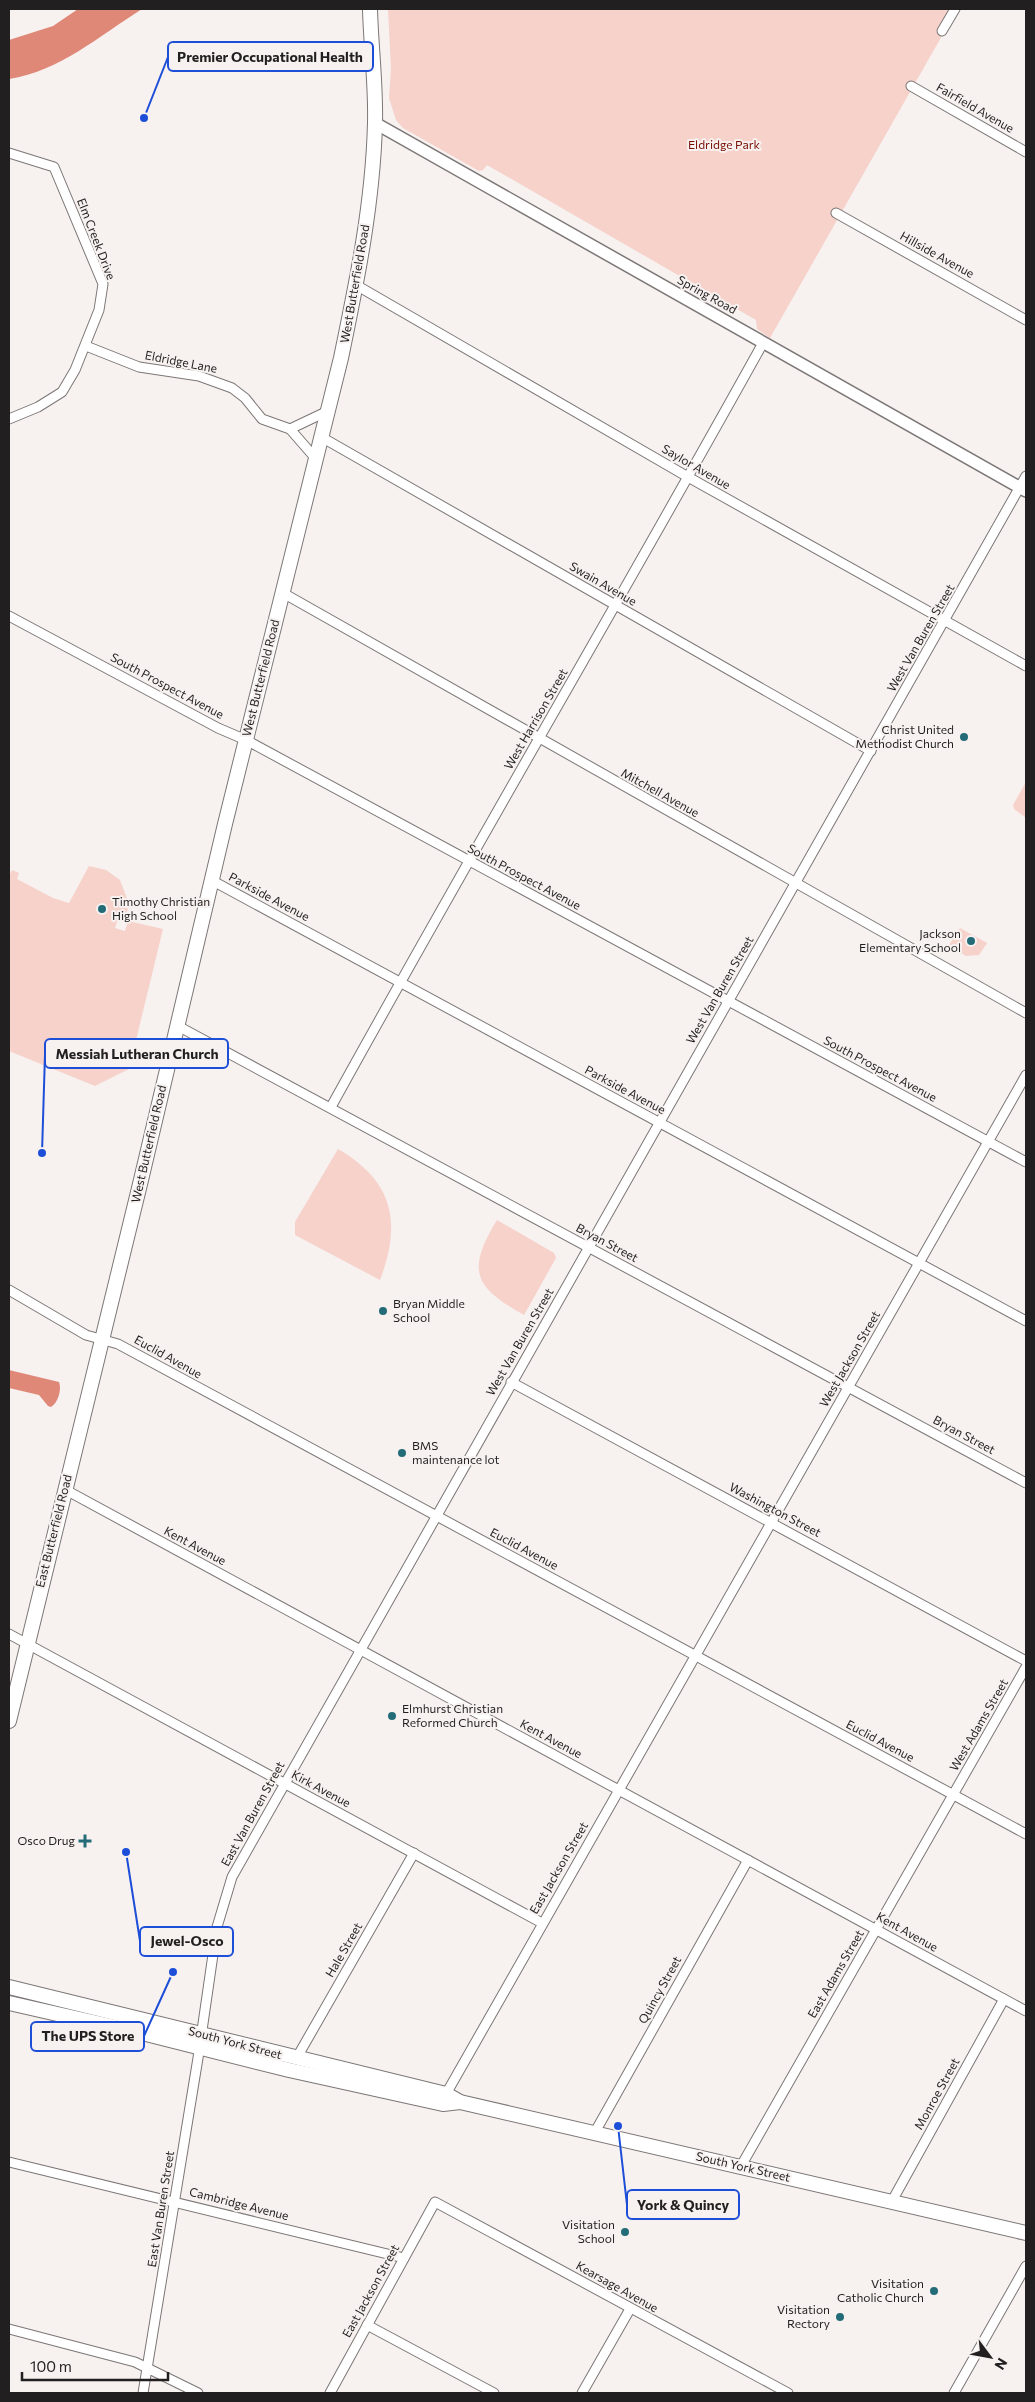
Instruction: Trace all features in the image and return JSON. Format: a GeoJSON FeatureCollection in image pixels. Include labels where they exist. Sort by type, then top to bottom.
{"type":"FeatureCollection","features":[{"type":"Feature","properties":{"kind":"main road","name":"West Butterfield Road"},"geometry":{"type":"LineString","coordinates":[[102,1341],[176,1025],[330,410],[356,286],[369,199],[375,123],[370,9]]}},
{"type":"Feature","properties":{"kind":"main road","name":"East Butterfield Road"},"geometry":{"type":"LineString","coordinates":[[9,1721],[64,1489],[102,1341]]}},
{"type":"Feature","properties":{"kind":"main road","name":"South York Street"},"geometry":{"type":"LineString","coordinates":[[9,1988],[201,2040],[290,2070],[443,2104],[460,2102]]}},
{"type":"Feature","properties":{"kind":"main road","name":"South York Street"},"geometry":{"type":"LineString","coordinates":[[9,2003],[296,2059],[446,2094],[460,2102],[1026,2233]]}},
{"type":"Feature","properties":{"kind":"street"},"geometry":{"type":"LineString","coordinates":[[942,31],[955,9]]}},
{"type":"Feature","properties":{"kind":"street","name":"Fairfield Avenue"},"geometry":{"type":"LineString","coordinates":[[911,86],[1026,152]]}},
{"type":"Feature","properties":{"kind":"street","name":"Spring Road"},"geometry":{"type":"LineString","coordinates":[[375,123],[1023,490]]}},
{"type":"Feature","properties":{"kind":"street","name":"Elm Creek Drive"},"geometry":{"type":"LineString","coordinates":[[9,153],[54,168],[103,284],[99,310],[86,346],[62,392],[38,406],[9,419]]}},
{"type":"Feature","properties":{"kind":"street","name":"Hillside Avenue"},"geometry":{"type":"LineString","coordinates":[[836,213],[1026,320]]}},
{"type":"Feature","properties":{"kind":"street","name":"Saylor Avenue"},"geometry":{"type":"LineString","coordinates":[[356,286],[688,477],[1026,666]]}},
{"type":"Feature","properties":{"kind":"street","name":"West Harrison Street"},"geometry":{"type":"LineString","coordinates":[[331,1107],[763,343]]}},
{"type":"Feature","properties":{"kind":"street","name":"Eldridge Lane"},"geometry":{"type":"LineString","coordinates":[[86,346],[139,367],[217,381],[232,388],[246,398],[262,419],[290,429],[317,460]]}},
{"type":"Feature","properties":{"kind":"street"},"geometry":{"type":"LineString","coordinates":[[290,429],[330,410]]}},
{"type":"Feature","properties":{"kind":"street","name":"Swain Avenue"},"geometry":{"type":"LineString","coordinates":[[322,438],[871,751]]}},
{"type":"Feature","properties":{"kind":"street","name":"West Van Buren Street"},"geometry":{"type":"LineString","coordinates":[[436,1516],[945,620],[1023,490],[1026,476]]}},
{"type":"Feature","properties":{"kind":"street","name":"Mitchell Avenue"},"geometry":{"type":"LineString","coordinates":[[283,593],[539,740],[796,882],[1026,1013]]}},
{"type":"Feature","properties":{"kind":"street","name":"South Prospect Avenue"},"geometry":{"type":"LineString","coordinates":[[9,616],[218,728],[246,740],[1026,1162]]}},
{"type":"Feature","properties":{"kind":"street","name":"Parkside Avenue"},"geometry":{"type":"LineString","coordinates":[[213,881],[1026,1321]]}},
{"type":"Feature","properties":{"kind":"street","name":"Bryan Street"},"geometry":{"type":"LineString","coordinates":[[176,1025],[1026,1483]]}},
{"type":"Feature","properties":{"kind":"street","name":"West Jackson Street"},"geometry":{"type":"LineString","coordinates":[[695,1656],[1026,1075]]}},
{"type":"Feature","properties":{"kind":"street","name":"Euclid Avenue"},"geometry":{"type":"LineString","coordinates":[[9,1290],[86,1335],[118,1344],[1026,1834]]}},
{"type":"Feature","properties":{"kind":"street","name":"Washington Street"},"geometry":{"type":"LineString","coordinates":[[512,1382],[1026,1661]]}},
{"type":"Feature","properties":{"kind":"street","name":"Kent Avenue"},"geometry":{"type":"LineString","coordinates":[[64,1489],[1026,2011]]}},
{"type":"Feature","properties":{"kind":"street","name":"East Van Buren Street"},"geometry":{"type":"LineString","coordinates":[[143,2393],[201,2040],[217,1927],[224,1901],[242,1856],[436,1516]]}},
{"type":"Feature","properties":{"kind":"street","name":"Kirk Avenue"},"geometry":{"type":"LineString","coordinates":[[9,1634],[542,1923]]}},
{"type":"Feature","properties":{"kind":"street","name":"East Jackson Street"},"geometry":{"type":"LineString","coordinates":[[446,2094],[695,1656]]}},
{"type":"Feature","properties":{"kind":"street","name":"West Adams Street"},"geometry":{"type":"LineString","coordinates":[[954,1795],[1026,1667]]}},
{"type":"Feature","properties":{"kind":"street","name":"East Adams Street"},"geometry":{"type":"LineString","coordinates":[[741,2166],[954,1795]]}},
{"type":"Feature","properties":{"kind":"street","name":"Hale Street"},"geometry":{"type":"LineString","coordinates":[[296,2059],[414,1853]]}},
{"type":"Feature","properties":{"kind":"street","name":"Quincy Street"},"geometry":{"type":"LineString","coordinates":[[595,2132],[748,1860]]}},
{"type":"Feature","properties":{"kind":"street","name":"Monroe Street"},"geometry":{"type":"LineString","coordinates":[[892,2201],[1004,1999]]}},
{"type":"Feature","properties":{"kind":"street","name":"Cambridge Avenue"},"geometry":{"type":"LineString","coordinates":[[9,2162],[404,2258]]}},
{"type":"Feature","properties":{"kind":"street","name":"East Jackson Street"},"geometry":{"type":"LineString","coordinates":[[330,2393],[435,2202]]}},
{"type":"Feature","properties":{"kind":"street","name":"Kearsage Avenue"},"geometry":{"type":"LineString","coordinates":[[435,2202],[788,2393]]}},
{"type":"Feature","properties":{"kind":"street"},"geometry":{"type":"LineString","coordinates":[[954,2393],[1026,2266]]}},
{"type":"Feature","properties":{"kind":"street"},"geometry":{"type":"LineString","coordinates":[[582,2393],[630,2309]]}},
{"type":"Feature","properties":{"kind":"street"},"geometry":{"type":"LineString","coordinates":[[367,2325],[494,2393]]}},
{"type":"Feature","properties":{"kind":"street"},"geometry":{"type":"LineString","coordinates":[[9,2328],[110,2354],[147,2367],[198,2393]]}},
{"type":"Feature","properties":{"kind":"green space","name":"Eldridge Park"},"geometry":{"type":"Polygon","coordinates":[[[388,9],[951,9],[943,34],[770,338],[757,329],[756,320],[487,165],[483,170],[479,171],[403,128],[396,120],[389,98],[391,68],[388,9]]]}},
{"type":"Feature","properties":{"kind":"green space"},"geometry":{"type":"Polygon","coordinates":[[[1026,782],[1026,818],[1014,809],[1013,805],[1026,782]]]}},
{"type":"Feature","properties":{"kind":"green space"},"geometry":{"type":"Polygon","coordinates":[[[89,866],[106,870],[120,880],[129,904],[125,920],[118,919],[115,928],[125,931],[128,921],[163,929],[129,1069],[95,1086],[9,1051],[9,876],[12,870],[19,873],[17,879],[53,898],[69,903],[89,866]]]}},
{"type":"Feature","properties":{"kind":"green space"},"geometry":{"type":"Polygon","coordinates":[[[960,928],[987,943],[979,955],[966,956],[949,945],[960,928]]]}},
{"type":"Feature","properties":{"kind":"green space"},"geometry":{"type":"Polygon","coordinates":[[[338,1149],[356,1161],[371,1175],[381,1189],[388,1205],[391,1222],[390,1240],[387,1259],[380,1280],[295,1235],[295,1222],[338,1149]]]}},
{"type":"Feature","properties":{"kind":"green space"},"geometry":{"type":"Polygon","coordinates":[[[497,1220],[554,1253],[556,1258],[524,1315],[494,1296],[485,1286],[480,1276],[481,1252],[497,1220]]]}},
{"type":"Feature","properties":{"kind":"shaded area"},"geometry":{"type":"Polygon","coordinates":[[[78,9],[142,9],[62,60],[28,75],[9,79],[9,40],[53,26],[78,9]]]}},
{"type":"Feature","properties":{"kind":"shaded area"},"geometry":{"type":"Polygon","coordinates":[[[9,1370],[59,1382],[60,1392],[56,1402],[51,1407],[39,1395],[9,1388],[9,1370]]]}},
{"type":"Feature","properties":{"kind":"place","name":"Premier Occupational Health"},"geometry":{"type":"Point","coordinates":[144,118]}},
{"type":"Feature","properties":{"kind":"place","name":"Christ United Methodist Church"},"geometry":{"type":"Point","coordinates":[964,737]}},
{"type":"Feature","properties":{"kind":"place","name":"Timothy Christian High School"},"geometry":{"type":"Point","coordinates":[102,909]}},
{"type":"Feature","properties":{"kind":"place","name":"Jackson Elementary School"},"geometry":{"type":"Point","coordinates":[971,941]}},
{"type":"Feature","properties":{"kind":"place","name":"Messiah Lutheran Church"},"geometry":{"type":"Point","coordinates":[42,1153]}},
{"type":"Feature","properties":{"kind":"place","name":"Bryan Middle School"},"geometry":{"type":"Point","coordinates":[383,1311]}},
{"type":"Feature","properties":{"kind":"place","name":"BMS maintenance lot"},"geometry":{"type":"Point","coordinates":[402,1453]}},
{"type":"Feature","properties":{"kind":"place","name":"Elmhurst Christian Reformed Church"},"geometry":{"type":"Point","coordinates":[392,1716]}},
{"type":"Feature","properties":{"kind":"place","name":"Osco Drug"},"geometry":{"type":"Point","coordinates":[85,1841]}},
{"type":"Feature","properties":{"kind":"place","name":"Jewel-Osco"},"geometry":{"type":"Point","coordinates":[126,1852]}},
{"type":"Feature","properties":{"kind":"place","name":"The UPS Store"},"geometry":{"type":"Point","coordinates":[173,1972]}},
{"type":"Feature","properties":{"kind":"place","name":"York & Quincy"},"geometry":{"type":"Point","coordinates":[618,2126]}},
{"type":"Feature","properties":{"kind":"place","name":"Visitation School"},"geometry":{"type":"Point","coordinates":[625,2232]}},
{"type":"Feature","properties":{"kind":"place","name":"Visitation Catholic Church"},"geometry":{"type":"Point","coordinates":[934,2291]}},
{"type":"Feature","properties":{"kind":"place","name":"Visitation Rectory"},"geometry":{"type":"Point","coordinates":[840,2317]}}]}
